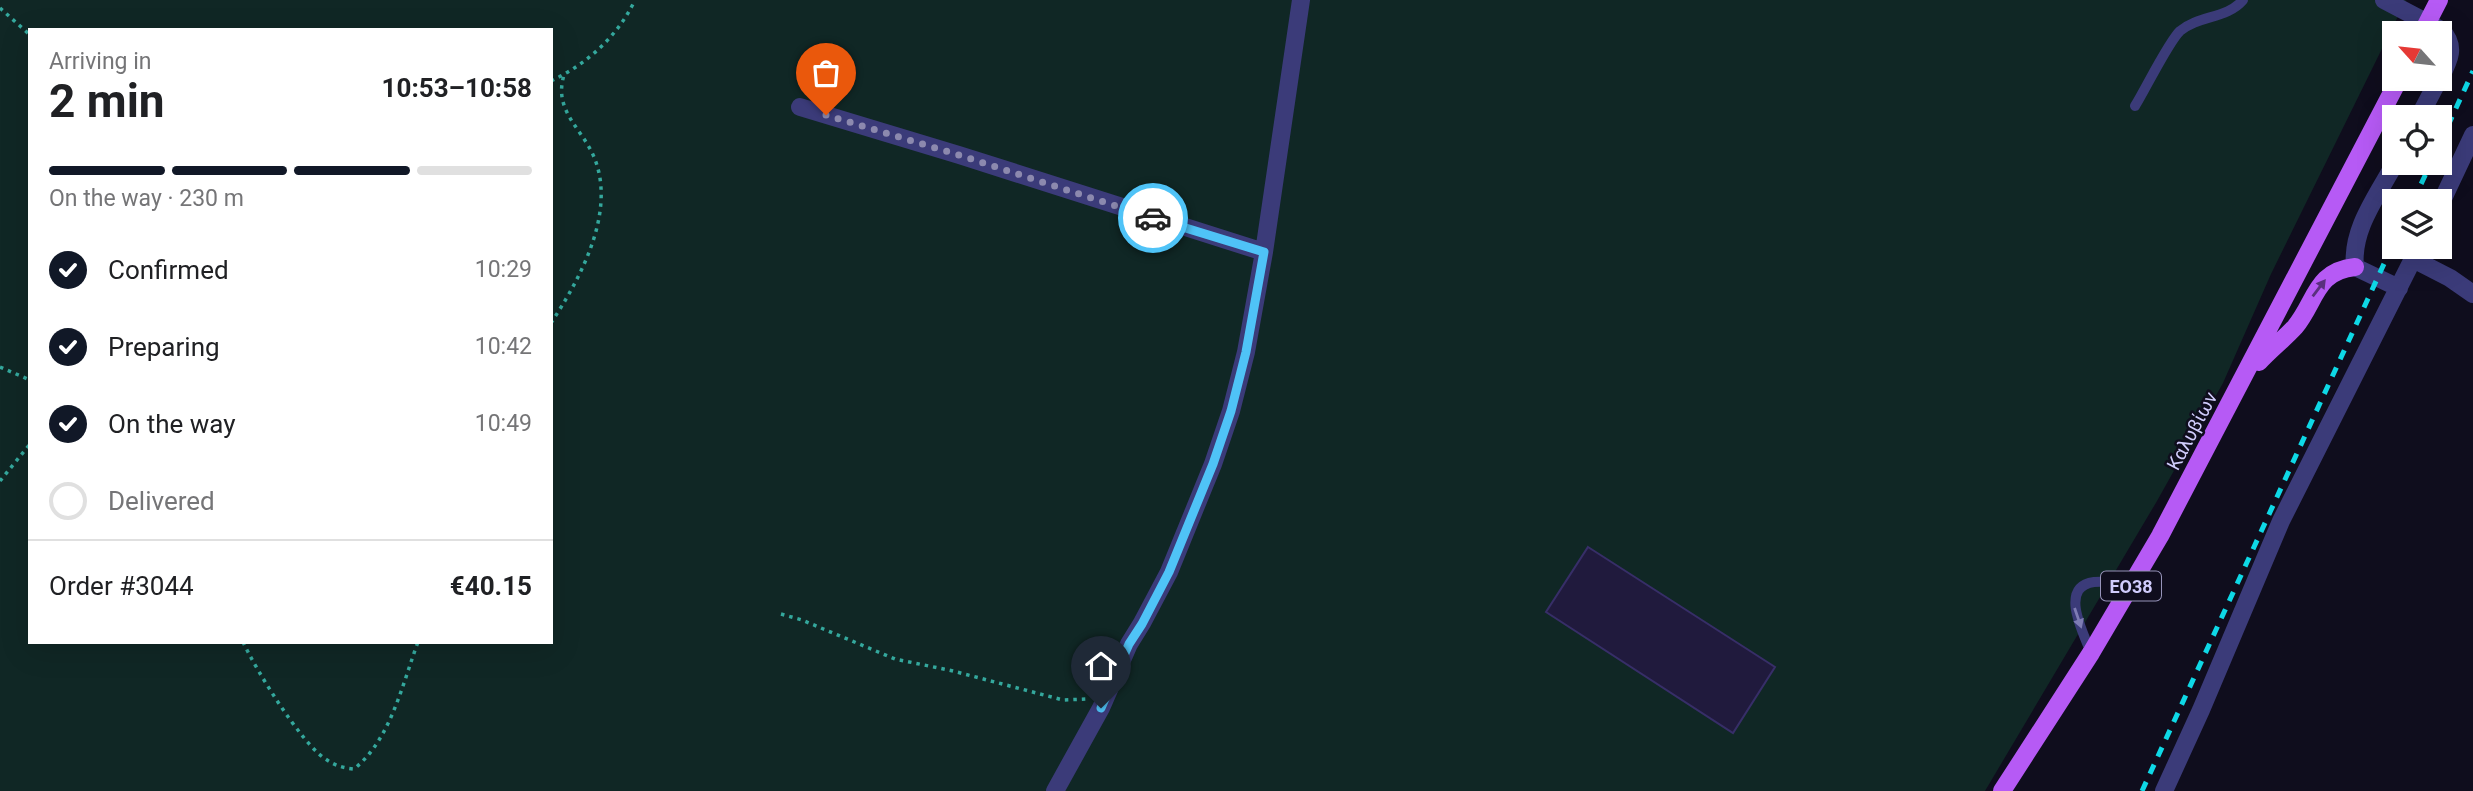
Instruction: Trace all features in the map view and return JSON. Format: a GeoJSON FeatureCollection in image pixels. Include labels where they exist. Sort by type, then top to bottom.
{"type":"FeatureCollection","features":[{"type":"Feature","properties":{"kind":"main road"},"geometry":{"type":"LineString","coordinates":[[2428,21],[2439,0]]}},
{"type":"Feature","properties":{"kind":"main road","name":"Καλυβίων"},"geometry":{"type":"LineString","coordinates":[[2003,791],[2133,584],[2393,91]]}},
{"type":"Feature","properties":{"kind":"main road"},"geometry":{"type":"LineString","coordinates":[[2246,373],[2296,326],[2313,296],[2330,274],[2343,268],[2354,267]]}},
{"type":"Feature","properties":{"kind":"street"},"geometry":{"type":"LineString","coordinates":[[1055,791],[1108,692],[1129,644],[1169,572],[1213,464],[1231,411],[1246,352],[1264,252],[1301,0]]}},
{"type":"Feature","properties":{"kind":"street"},"geometry":{"type":"LineString","coordinates":[[2384,0],[2415,21]]}},
{"type":"Feature","properties":{"kind":"street"},"geometry":{"type":"LineString","coordinates":[[800,107],[1264,252]]}},
{"type":"Feature","properties":{"kind":"street"},"geometry":{"type":"LineString","coordinates":[[2448,189],[2473,135]]}},
{"type":"Feature","properties":{"kind":"street"},"geometry":{"type":"LineString","coordinates":[[2389,175],[2357,236],[2354,267],[2399,288]]}},
{"type":"Feature","properties":{"kind":"street"},"geometry":{"type":"LineString","coordinates":[[2164,791],[2281,521],[2413,259]]}},
{"type":"Feature","properties":{"kind":"street"},"geometry":{"type":"LineString","coordinates":[[2424,259],[2473,294]]}},
{"type":"Feature","properties":{"kind":"lane"},"geometry":{"type":"LineString","coordinates":[[2135,106],[2179,32],[2198,20],[2237,7],[2243,0]]}},
{"type":"Feature","properties":{"kind":"lane"},"geometry":{"type":"LineString","coordinates":[[2091,653],[2074,609],[2075,598],[2082,587],[2091,582],[2133,584]]}},
{"type":"Feature","properties":{"kind":"path"},"geometry":{"type":"LineString","coordinates":[[553,80],[564,75],[612,37],[626,19],[635,0]]}},
{"type":"Feature","properties":{"kind":"path"},"geometry":{"type":"LineString","coordinates":[[0,8],[28,33]]}},
{"type":"Feature","properties":{"kind":"path"},"geometry":{"type":"LineString","coordinates":[[553,320],[569,297],[587,261],[598,220],[601,185],[594,157],[563,104],[560,89],[564,75]]}},
{"type":"Feature","properties":{"kind":"path"},"geometry":{"type":"LineString","coordinates":[[0,367],[28,379]]}},
{"type":"Feature","properties":{"kind":"path"},"geometry":{"type":"LineString","coordinates":[[0,481],[28,446]]}},
{"type":"Feature","properties":{"kind":"path"},"geometry":{"type":"LineString","coordinates":[[781,614],[802,620],[895,659],[1063,700],[1086,699],[1108,692]]}},
{"type":"Feature","properties":{"kind":"path"},"geometry":{"type":"LineString","coordinates":[[244,644],[274,696],[322,757],[340,767],[354,768],[369,757],[383,734],[417,644]]}},
{"type":"Feature","properties":{"kind":"green space"},"geometry":{"type":"Polygon","coordinates":[[[0,0],[2406,0],[2396,21],[2382,21],[2382,49],[2271,274],[2223,383],[2157,501],[1985,791],[0,791],[0,0]]]}},
{"type":"Feature","properties":{"kind":"building"},"geometry":{"type":"Polygon","coordinates":[[[1588,547],[1775,667],[1733,733],[1546,612],[1588,547]]]}},
{"type":"Feature","properties":{"kind":"railway"},"geometry":{"type":"LineString","coordinates":[[2452,117],[2473,71]]}},
{"type":"Feature","properties":{"kind":"railway"},"geometry":{"type":"LineString","coordinates":[[2419,189],[2425,175]]}},
{"type":"Feature","properties":{"kind":"railway"},"geometry":{"type":"LineString","coordinates":[[2142,791],[2386,259]]}},
{"type":"Feature","properties":{"kind":"way so far"},"geometry":{"type":"LineString","coordinates":[[826,115],[1153,218]]}},
{"type":"Feature","properties":{"kind":"route"},"geometry":{"type":"LineString","coordinates":[[1101,708],[1116,669],[1169,572],[1213,464],[1231,411],[1246,352],[1264,252],[1153,218]]}}]}
